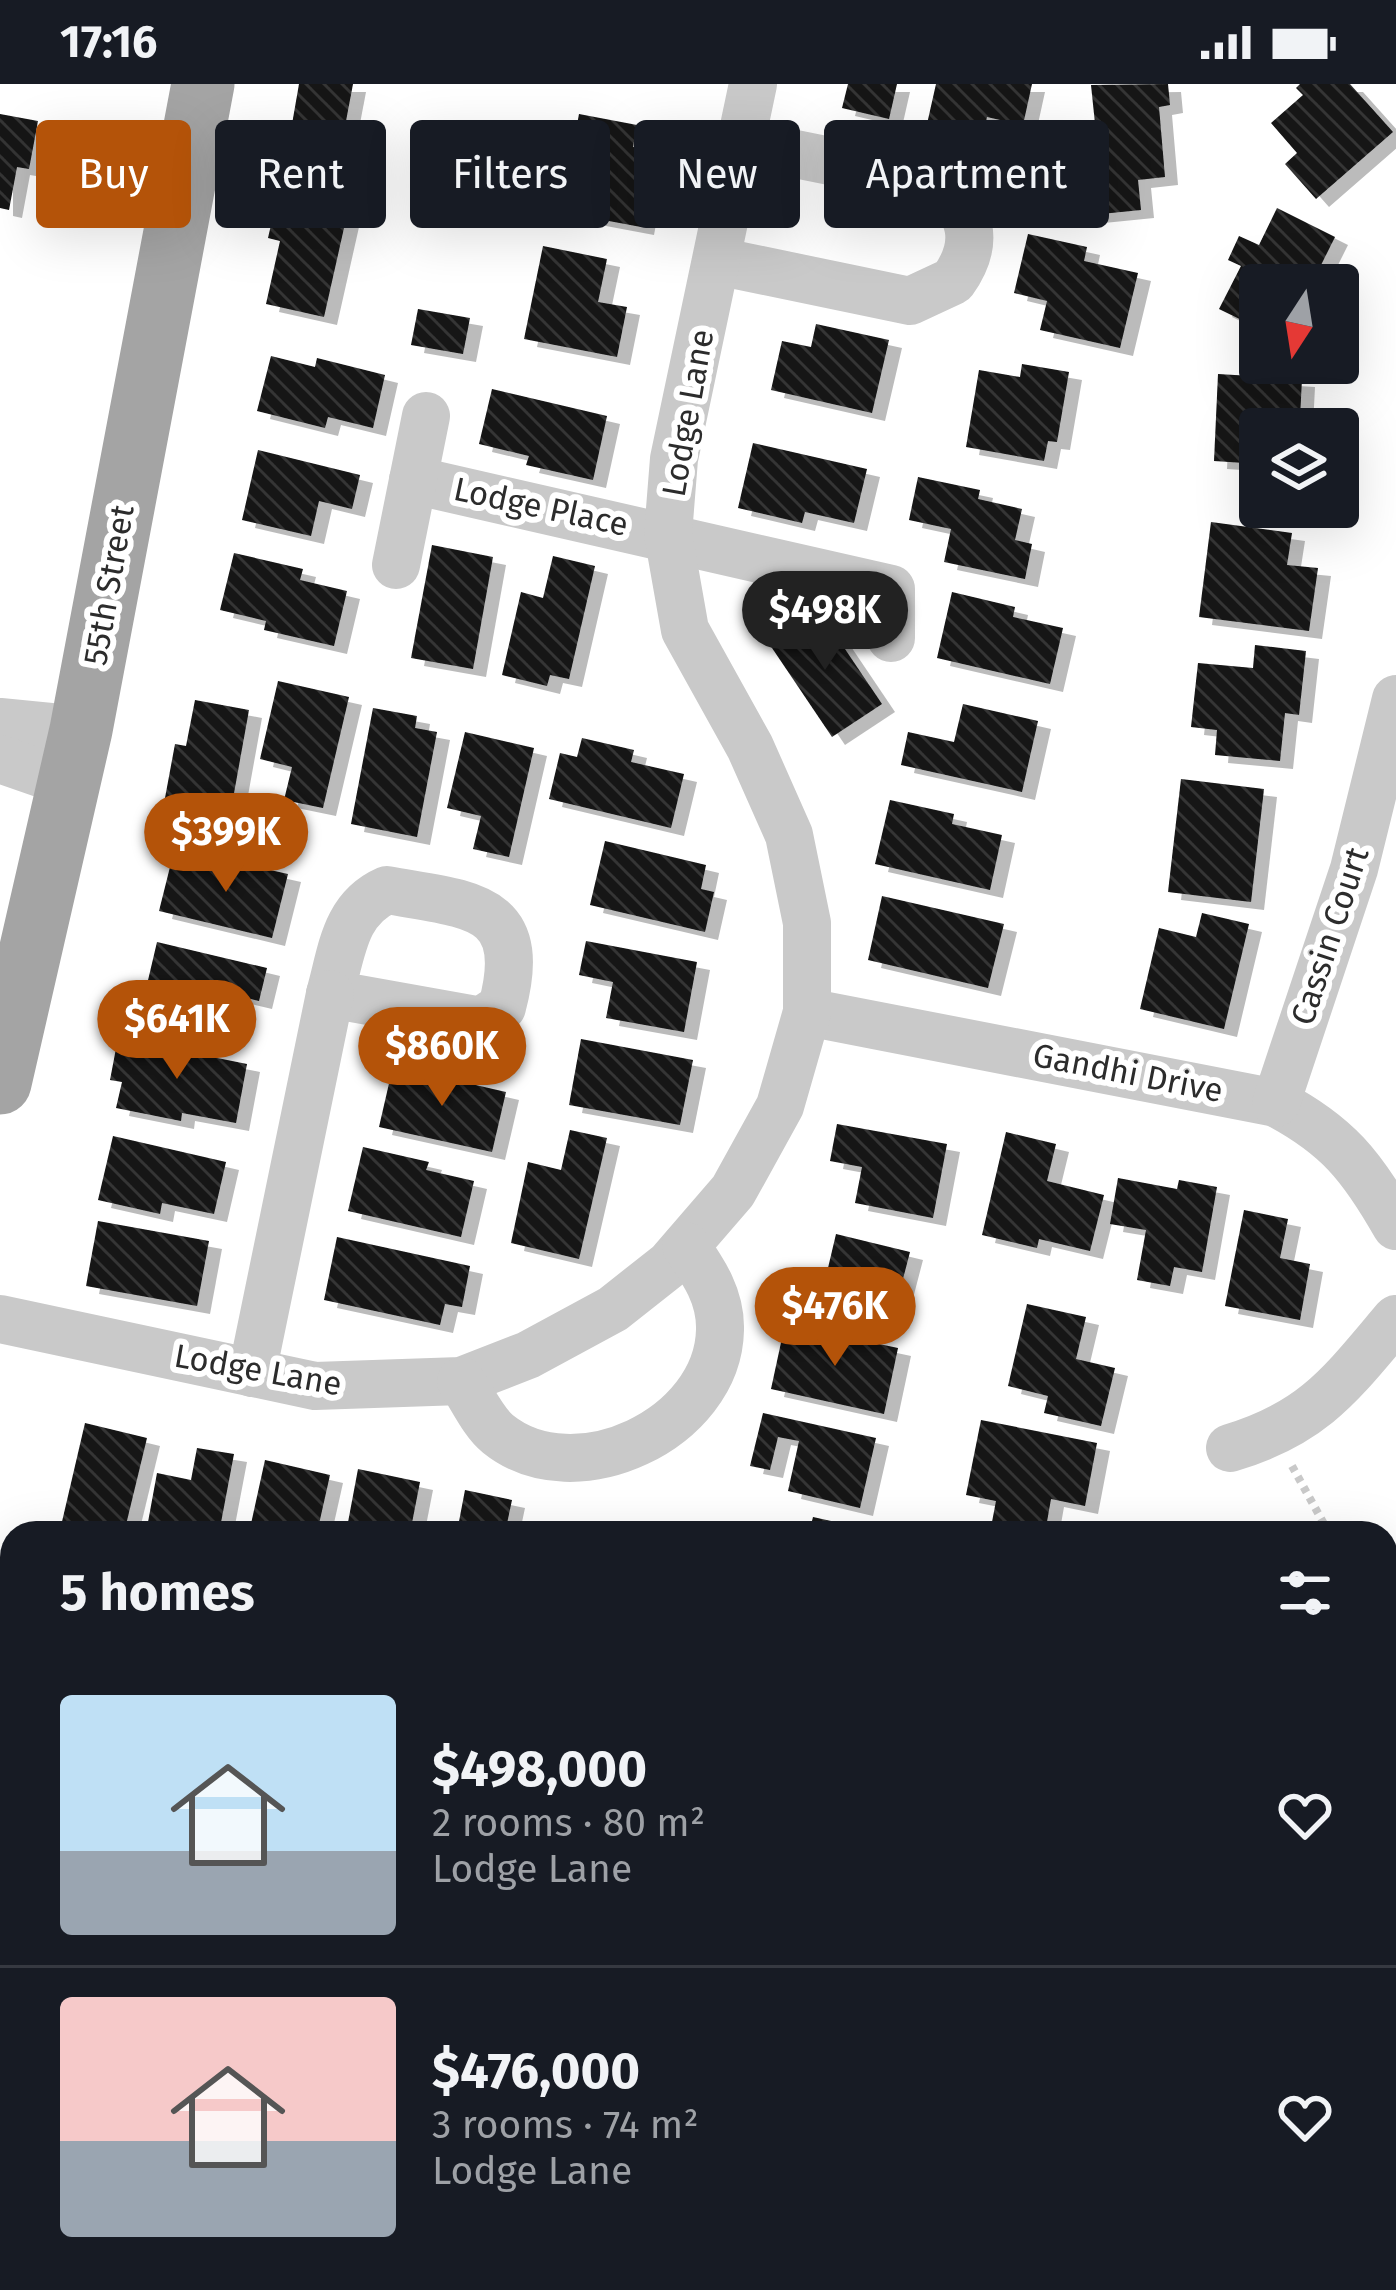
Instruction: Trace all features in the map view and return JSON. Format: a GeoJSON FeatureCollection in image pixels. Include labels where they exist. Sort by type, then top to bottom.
{"type":"FeatureCollection","features":[{"type":"Feature","properties":{"kind":"main road","name":"55th Street"},"geometry":{"type":"LineString","coordinates":[[0,1083],[75,757],[202,84]]}},
{"type":"Feature","properties":{"kind":"street","name":"Lodge Lane"},"geometry":{"type":"LineString","coordinates":[[746,120],[753,84]]}},
{"type":"Feature","properties":{"kind":"street"},"geometry":{"type":"LineString","coordinates":[[717,261],[910,301],[953,281],[965,264],[971,239],[968,218],[956,198],[934,182],[800,154]]}},
{"type":"Feature","properties":{"kind":"street","name":"Lodge Lane"},"geometry":{"type":"LineString","coordinates":[[0,1319],[315,1386],[461,1381],[528,1355],[614,1310],[686,1246],[733,1191],[780,1106],[807,1012],[807,923],[789,835],[750,747],[695,656],[668,535],[674,459],[724,228]]}},
{"type":"Feature","properties":{"kind":"street","name":"Lodge Place"},"geometry":{"type":"LineString","coordinates":[[396,565],[426,416]]}},
{"type":"Feature","properties":{"kind":"street","name":"Lodge Place"},"geometry":{"type":"LineString","coordinates":[[413,481],[891,589],[892,638]]}},
{"type":"Feature","properties":{"kind":"street","name":"Cassin Court"},"geometry":{"type":"LineString","coordinates":[[1276,1103],[1354,869],[1396,698]]}},
{"type":"Feature","properties":{"kind":"street"},"geometry":{"type":"LineString","coordinates":[[0,722],[75,757]]}},
{"type":"Feature","properties":{"kind":"street"},"geometry":{"type":"LineString","coordinates":[[0,759],[75,757]]}},
{"type":"Feature","properties":{"kind":"street"},"geometry":{"type":"LineString","coordinates":[[252,1373],[330,994]]}},
{"type":"Feature","properties":{"kind":"street","name":"Gandhi Drive"},"geometry":{"type":"LineString","coordinates":[[807,1012],[1276,1103],[1316,1124],[1363,1167],[1396,1226]]}},
{"type":"Feature","properties":{"kind":"street"},"geometry":{"type":"LineString","coordinates":[[461,1381],[496,1433],[540,1456],[600,1456],[659,1432],[704,1387],[720,1331],[711,1281],[686,1246]]}},
{"type":"Feature","properties":{"kind":"street"},"geometry":{"type":"LineString","coordinates":[[1230,1448],[1279,1433],[1324,1404],[1396,1319]]}},
{"type":"Feature","properties":{"kind":"path"},"geometry":{"type":"LineString","coordinates":[[1279,1433],[1305,1496],[1321,1521]]}},
{"type":"Feature","properties":{"kind":"building"},"geometry":{"type":"Polygon","coordinates":[[[299,84],[353,84],[346,120],[293,120],[299,84]]]}},
{"type":"Feature","properties":{"kind":"building"},"geometry":{"type":"Polygon","coordinates":[[[848,84],[897,84],[889,119],[842,108],[848,84]]]}},
{"type":"Feature","properties":{"kind":"building"},"geometry":{"type":"Polygon","coordinates":[[[936,84],[1032,84],[1024,120],[928,120],[936,84]]]}},
{"type":"Feature","properties":{"kind":"building"},"geometry":{"type":"Polygon","coordinates":[[[1168,84],[1170,105],[1159,107],[1165,177],[1138,180],[1141,210],[1109,213],[1109,120],[1095,120],[1091,85],[1168,84]]]}},
{"type":"Feature","properties":{"kind":"building"},"geometry":{"type":"Polygon","coordinates":[[[1300,84],[1350,84],[1393,132],[1316,199],[1285,164],[1297,153],[1271,123],[1303,95],[1296,88],[1300,84]]]}},
{"type":"Feature","properties":{"kind":"building"},"geometry":{"type":"Polygon","coordinates":[[[0,114],[36,121],[29,169],[17,167],[9,210],[0,208],[0,114]]]}},
{"type":"Feature","properties":{"kind":"building"},"geometry":{"type":"Polygon","coordinates":[[[579,114],[634,124],[634,226],[610,221],[610,120],[578,120],[579,114]]]}},
{"type":"Feature","properties":{"kind":"building"},"geometry":{"type":"Polygon","coordinates":[[[1277,208],[1335,237],[1322,264],[1239,265],[1228,260],[1239,236],[1259,245],[1277,208]]]}},
{"type":"Feature","properties":{"kind":"building"},"geometry":{"type":"Polygon","coordinates":[[[270,228],[344,228],[324,317],[266,304],[280,241],[268,238],[270,228]]]}},
{"type":"Feature","properties":{"kind":"building"},"geometry":{"type":"Polygon","coordinates":[[[1028,234],[1087,247],[1084,261],[1138,273],[1120,348],[1040,330],[1047,301],[1014,293],[1028,234]]]}},
{"type":"Feature","properties":{"kind":"building"},"geometry":{"type":"Polygon","coordinates":[[[543,246],[607,259],[598,302],[627,307],[617,357],[524,339],[543,246]]]}},
{"type":"Feature","properties":{"kind":"building"},"geometry":{"type":"Polygon","coordinates":[[[1239,270],[1239,319],[1219,309],[1239,270]]]}},
{"type":"Feature","properties":{"kind":"building"},"geometry":{"type":"Polygon","coordinates":[[[418,309],[470,318],[463,354],[411,345],[418,309]]]}},
{"type":"Feature","properties":{"kind":"building"},"geometry":{"type":"Polygon","coordinates":[[[816,324],[889,340],[872,413],[771,390],[782,341],[811,347],[816,324]]]}},
{"type":"Feature","properties":{"kind":"building"},"geometry":{"type":"Polygon","coordinates":[[[271,356],[315,367],[317,358],[385,375],[373,428],[328,417],[325,428],[257,411],[271,356]]]}},
{"type":"Feature","properties":{"kind":"building"},"geometry":{"type":"Polygon","coordinates":[[[1022,364],[1069,372],[1057,442],[1048,441],[1044,461],[966,447],[979,370],[1020,377],[1022,364]]]}},
{"type":"Feature","properties":{"kind":"building"},"geometry":{"type":"Polygon","coordinates":[[[1218,374],[1239,375],[1239,384],[1302,384],[1301,408],[1239,408],[1239,463],[1214,461],[1218,374]]]}},
{"type":"Feature","properties":{"kind":"building"},"geometry":{"type":"Polygon","coordinates":[[[492,389],[607,416],[593,480],[526,465],[529,456],[479,444],[492,389]]]}},
{"type":"Feature","properties":{"kind":"building"},"geometry":{"type":"Polygon","coordinates":[[[753,443],[867,469],[854,523],[805,512],[802,523],[738,508],[753,443]]]}},
{"type":"Feature","properties":{"kind":"building"},"geometry":{"type":"Polygon","coordinates":[[[258,450],[360,475],[352,509],[319,501],[311,536],[242,520],[258,450]]]}},
{"type":"Feature","properties":{"kind":"building"},"geometry":{"type":"Polygon","coordinates":[[[918,477],[980,490],[978,499],[1022,509],[1015,540],[1032,544],[1025,579],[944,562],[951,529],[909,520],[918,477]]]}},
{"type":"Feature","properties":{"kind":"building"},"geometry":{"type":"Polygon","coordinates":[[[1211,522],[1292,533],[1287,565],[1318,568],[1309,631],[1199,617],[1211,522]]]}},
{"type":"Feature","properties":{"kind":"building"},"geometry":{"type":"Polygon","coordinates":[[[432,545],[493,557],[473,669],[411,658],[432,545]]]}},
{"type":"Feature","properties":{"kind":"building"},"geometry":{"type":"Polygon","coordinates":[[[234,553],[303,569],[300,580],[347,591],[334,646],[264,630],[266,621],[220,610],[234,553]]]}},
{"type":"Feature","properties":{"kind":"building"},"geometry":{"type":"Polygon","coordinates":[[[553,556],[595,566],[569,679],[550,675],[547,686],[502,675],[521,592],[543,598],[553,556]]]}},
{"type":"Feature","properties":{"kind":"building"},"geometry":{"type":"Polygon","coordinates":[[[952,592],[1015,607],[1013,617],[1063,628],[1050,684],[937,658],[952,592]]]}},
{"type":"Feature","properties":{"kind":"building"},"geometry":{"type":"Polygon","coordinates":[[[818,609],[882,704],[832,737],[768,642],[818,609]]]}},
{"type":"Feature","properties":{"kind":"building"},"geometry":{"type":"Polygon","coordinates":[[[1255,645],[1306,651],[1299,715],[1285,713],[1280,761],[1215,755],[1217,730],[1191,727],[1198,663],[1253,668],[1255,645]]]}},
{"type":"Feature","properties":{"kind":"building"},"geometry":{"type":"Polygon","coordinates":[[[278,681],[349,697],[323,808],[284,800],[292,767],[260,759],[278,681]]]}},
{"type":"Feature","properties":{"kind":"building"},"geometry":{"type":"Polygon","coordinates":[[[195,700],[249,710],[227,832],[179,823],[183,802],[165,798],[175,744],[186,746],[195,700]]]}},
{"type":"Feature","properties":{"kind":"building"},"geometry":{"type":"Polygon","coordinates":[[[963,704],[1038,721],[1022,792],[901,765],[908,732],[954,742],[963,704]]]}},
{"type":"Feature","properties":{"kind":"building"},"geometry":{"type":"Polygon","coordinates":[[[373,708],[417,716],[415,728],[437,732],[417,837],[351,824],[373,708]]]}},
{"type":"Feature","properties":{"kind":"building"},"geometry":{"type":"Polygon","coordinates":[[[465,732],[534,748],[509,857],[473,849],[481,816],[447,808],[465,732]]]}},
{"type":"Feature","properties":{"kind":"building"},"geometry":{"type":"Polygon","coordinates":[[[582,738],[634,750],[631,762],[684,774],[671,828],[549,799],[560,753],[577,757],[582,738]]]}},
{"type":"Feature","properties":{"kind":"building"},"geometry":{"type":"Polygon","coordinates":[[[1181,779],[1264,789],[1251,902],[1168,892],[1181,779]]]}},
{"type":"Feature","properties":{"kind":"building"},"geometry":{"type":"Polygon","coordinates":[[[890,800],[954,814],[952,824],[1002,835],[990,890],[875,864],[890,800]]]}},
{"type":"Feature","properties":{"kind":"building"},"geometry":{"type":"Polygon","coordinates":[[[605,841],[706,865],[701,889],[714,892],[705,932],[590,905],[605,841]]]}},
{"type":"Feature","properties":{"kind":"building"},"geometry":{"type":"Polygon","coordinates":[[[172,859],[219,870],[221,859],[288,874],[272,938],[159,911],[172,859]]]}},
{"type":"Feature","properties":{"kind":"building"},"geometry":{"type":"Polygon","coordinates":[[[882,896],[1004,924],[988,988],[868,960],[882,896]]]}},
{"type":"Feature","properties":{"kind":"building"},"geometry":{"type":"Polygon","coordinates":[[[1202,913],[1249,924],[1224,1029],[1140,1009],[1159,928],[1196,937],[1202,913]]]}},
{"type":"Feature","properties":{"kind":"building"},"geometry":{"type":"Polygon","coordinates":[[[586,941],[697,962],[684,1032],[606,1018],[613,982],[579,975],[586,941]]]}},
{"type":"Feature","properties":{"kind":"building"},"geometry":{"type":"Polygon","coordinates":[[[157,942],[267,968],[259,1001],[230,994],[221,1029],[141,1010],[157,942]]]}},
{"type":"Feature","properties":{"kind":"building"},"geometry":{"type":"Polygon","coordinates":[[[118,1038],[247,1064],[236,1123],[182,1113],[181,1121],[116,1108],[122,1082],[110,1080],[118,1038]]]}},
{"type":"Feature","properties":{"kind":"building"},"geometry":{"type":"Polygon","coordinates":[[[581,1039],[693,1060],[680,1125],[569,1105],[581,1039]]]}},
{"type":"Feature","properties":{"kind":"building"},"geometry":{"type":"Polygon","coordinates":[[[393,1066],[506,1092],[492,1152],[379,1127],[393,1066]]]}},
{"type":"Feature","properties":{"kind":"building"},"geometry":{"type":"Polygon","coordinates":[[[837,1124],[947,1144],[933,1218],[855,1203],[862,1167],[830,1161],[837,1124]]]}},
{"type":"Feature","properties":{"kind":"building"},"geometry":{"type":"Polygon","coordinates":[[[570,1130],[607,1138],[579,1259],[511,1243],[528,1162],[561,1170],[570,1130]]]}},
{"type":"Feature","properties":{"kind":"building"},"geometry":{"type":"Polygon","coordinates":[[[1006,1132],[1056,1144],[1047,1181],[1104,1195],[1090,1251],[1039,1239],[1037,1248],[982,1235],[1006,1132]]]}},
{"type":"Feature","properties":{"kind":"building"},"geometry":{"type":"Polygon","coordinates":[[[113,1136],[226,1162],[214,1214],[162,1203],[160,1214],[98,1200],[113,1136]]]}},
{"type":"Feature","properties":{"kind":"building"},"geometry":{"type":"Polygon","coordinates":[[[363,1147],[429,1162],[426,1170],[474,1181],[461,1237],[348,1211],[363,1147]]]}},
{"type":"Feature","properties":{"kind":"building"},"geometry":{"type":"Polygon","coordinates":[[[1118,1178],[1177,1189],[1179,1180],[1217,1187],[1202,1272],[1174,1267],[1170,1286],[1137,1280],[1146,1230],[1110,1224],[1118,1178]]]}},
{"type":"Feature","properties":{"kind":"building"},"geometry":{"type":"Polygon","coordinates":[[[1244,1210],[1288,1219],[1280,1258],[1310,1264],[1300,1320],[1225,1306],[1244,1210]]]}},
{"type":"Feature","properties":{"kind":"building"},"geometry":{"type":"Polygon","coordinates":[[[98,1221],[209,1241],[197,1306],[86,1286],[98,1221]]]}},
{"type":"Feature","properties":{"kind":"building"},"geometry":{"type":"Polygon","coordinates":[[[836,1234],[910,1252],[898,1298],[877,1293],[872,1315],[820,1302],[836,1234]]]}},
{"type":"Feature","properties":{"kind":"building"},"geometry":{"type":"Polygon","coordinates":[[[337,1237],[470,1266],[462,1307],[445,1304],[440,1325],[324,1300],[337,1237]]]}},
{"type":"Feature","properties":{"kind":"building"},"geometry":{"type":"Polygon","coordinates":[[[1027,1304],[1086,1317],[1076,1359],[1115,1368],[1101,1426],[1044,1413],[1048,1396],[1008,1386],[1027,1304]]]}},
{"type":"Feature","properties":{"kind":"building"},"geometry":{"type":"Polygon","coordinates":[[[785,1324],[898,1348],[884,1414],[771,1389],[785,1324]]]}},
{"type":"Feature","properties":{"kind":"building"},"geometry":{"type":"Polygon","coordinates":[[[763,1413],[876,1438],[860,1508],[788,1491],[799,1441],[778,1437],[770,1470],[750,1466],[763,1413]]]}},
{"type":"Feature","properties":{"kind":"building"},"geometry":{"type":"Polygon","coordinates":[[[981,1420],[1097,1443],[1085,1506],[1051,1499],[1047,1521],[992,1521],[996,1501],[966,1495],[981,1420]]]}},
{"type":"Feature","properties":{"kind":"building"},"geometry":{"type":"Polygon","coordinates":[[[85,1423],[147,1438],[127,1521],[62,1521],[85,1423]]]}},
{"type":"Feature","properties":{"kind":"building"},"geometry":{"type":"Polygon","coordinates":[[[197,1448],[234,1454],[221,1521],[148,1521],[157,1473],[191,1480],[197,1448]]]}},
{"type":"Feature","properties":{"kind":"building"},"geometry":{"type":"Polygon","coordinates":[[[265,1460],[330,1475],[320,1521],[252,1521],[265,1460]]]}},
{"type":"Feature","properties":{"kind":"building"},"geometry":{"type":"Polygon","coordinates":[[[358,1469],[420,1482],[412,1521],[348,1521],[358,1469]]]}},
{"type":"Feature","properties":{"kind":"building"},"geometry":{"type":"Polygon","coordinates":[[[465,1490],[512,1500],[508,1521],[459,1521],[465,1490]]]}}]}
